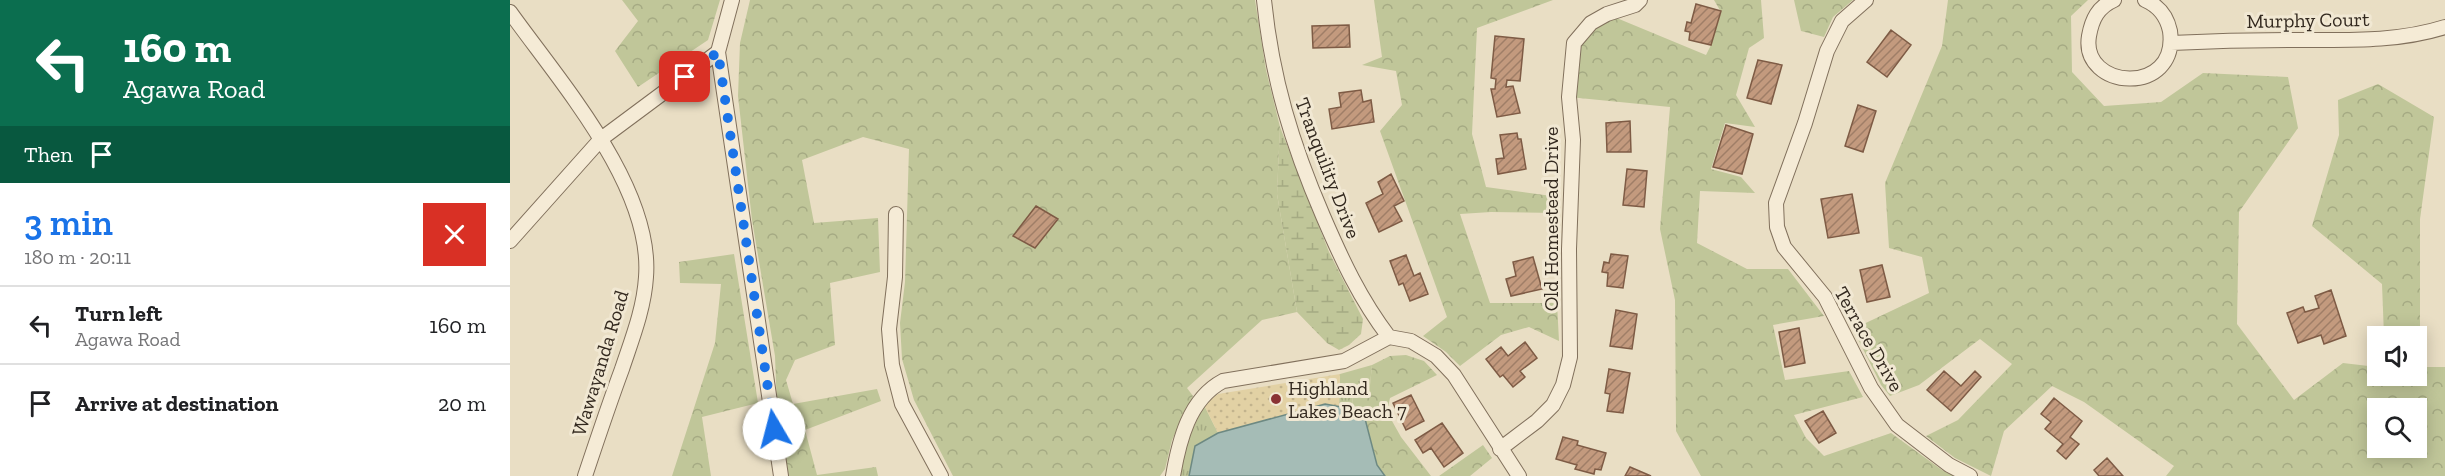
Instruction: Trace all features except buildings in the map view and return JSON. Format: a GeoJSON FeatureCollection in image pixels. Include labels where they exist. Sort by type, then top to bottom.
{"type":"FeatureCollection","features":[{"type":"Feature","properties":{"kind":"street"},"geometry":{"type":"LineString","coordinates":[[732,0],[718,52],[781,476]]}},
{"type":"Feature","properties":{"kind":"street","name":"Tranquility Drive"},"geometry":{"type":"LineString","coordinates":[[1264,0],[1273,68],[1287,124],[1337,248],[1367,308],[1389,337]]}},
{"type":"Feature","properties":{"kind":"street","name":"Old Homestead Drive"},"geometry":{"type":"LineString","coordinates":[[1500,449],[1537,421],[1553,405],[1563,385],[1570,357],[1569,249],[1573,140],[1569,97],[1574,43],[1591,23],[1607,14],[1635,5],[1640,0]]}},
{"type":"Feature","properties":{"kind":"street","name":"Terrace Drive"},"geometry":{"type":"LineString","coordinates":[[1866,0],[1842,21],[1827,51],[1806,123],[1776,203],[1777,227],[1784,248],[1825,297],[1871,388],[1897,425],[1949,465],[1970,476]]}},
{"type":"Feature","properties":{"kind":"street"},"geometry":{"type":"LineString","coordinates":[[2114,0],[2100,9],[2092,22],[2088,42],[2092,56],[2100,68],[2112,76],[2132,80],[2146,77],[2158,69],[2167,57],[2171,43],[2168,21],[2160,9],[2145,0]]}},
{"type":"Feature","properties":{"kind":"street","name":"Wawayanda Road"},"geometry":{"type":"LineString","coordinates":[[510,12],[601,138],[625,182],[642,227],[646,275],[641,313],[585,476]]}},
{"type":"Feature","properties":{"kind":"street","name":"Murphy Court"},"geometry":{"type":"LineString","coordinates":[[2171,43],[2343,41],[2400,36],[2445,27]]}},
{"type":"Feature","properties":{"kind":"street"},"geometry":{"type":"LineString","coordinates":[[510,241],[601,138],[718,52]]}},
{"type":"Feature","properties":{"kind":"street"},"geometry":{"type":"LineString","coordinates":[[896,214],[895,277],[888,329],[892,365],[902,404],[941,476]]}},
{"type":"Feature","properties":{"kind":"street"},"geometry":{"type":"LineString","coordinates":[[1173,476],[1178,443],[1200,400],[1210,388],[1223,381],[1344,361],[1389,337],[1411,341],[1436,356],[1454,375],[1519,476]]}},
{"type":"Feature","properties":{"kind":"green space"},"geometry":{"type":"Polygon","coordinates":[[[622,0],[720,0],[708,40],[638,87],[615,51],[638,21],[622,0]]]}},
{"type":"Feature","properties":{"kind":"green space"},"geometry":{"type":"Polygon","coordinates":[[[750,0],[1255,0],[1266,70],[1280,127],[1277,194],[1297,312],[1262,320],[1187,388],[1193,396],[1172,440],[1165,469],[1160,476],[953,476],[914,400],[902,359],[900,323],[905,282],[909,149],[863,137],[802,160],[814,223],[878,218],[880,272],[830,283],[835,345],[795,360],[786,380],[793,404],[877,389],[881,401],[805,430],[817,475],[876,467],[878,476],[788,476],[777,409],[775,356],[752,220],[738,96],[740,43],[750,0]]]}},
{"type":"Feature","properties":{"kind":"green space"},"geometry":{"type":"Polygon","coordinates":[[[1374,0],[1553,0],[1477,28],[1472,134],[1486,187],[1559,197],[1560,213],[1460,214],[1490,303],[1557,303],[1559,341],[1529,327],[1501,335],[1460,366],[1446,352],[1423,336],[1447,317],[1380,131],[1402,105],[1396,71],[1362,65],[1382,57],[1374,0]]]}},
{"type":"Feature","properties":{"kind":"green space"},"geometry":{"type":"Polygon","coordinates":[[[1714,0],[1761,0],[1764,38],[1749,48],[1736,95],[1755,127],[1725,123],[1711,169],[1741,177],[1755,193],[1700,191],[1697,243],[1747,269],[1788,269],[1824,316],[1773,325],[1785,380],[1849,371],[1863,397],[1794,415],[1806,438],[1824,456],[1891,433],[1942,470],[1954,476],[1701,476],[1676,431],[1675,300],[1660,229],[1670,107],[1569,97],[1574,43],[1607,14],[1706,55],[1721,12],[1714,0]]]}},
{"type":"Feature","properties":{"kind":"green space"},"geometry":{"type":"Polygon","coordinates":[[[1794,0],[1853,0],[1833,17],[1824,37],[1801,31],[1794,0]]]}},
{"type":"Feature","properties":{"kind":"green space"},"geometry":{"type":"Polygon","coordinates":[[[1948,0],[2088,0],[2071,16],[2072,72],[2104,106],[2161,102],[2203,73],[2288,77],[2298,128],[2239,212],[2237,324],[2294,400],[2343,363],[2367,366],[2367,386],[2427,386],[2427,367],[2445,367],[2445,476],[2166,476],[2174,466],[2084,402],[2052,386],[2004,431],[1991,476],[1955,458],[1926,436],[1958,420],[2012,364],[1980,339],[1919,385],[1890,396],[1881,385],[1853,329],[1929,293],[1922,257],[1889,248],[1885,183],[1942,46],[1948,0]]]}},
{"type":"Feature","properties":{"kind":"green space"},"geometry":{"type":"Polygon","coordinates":[[[2378,84],[2434,117],[2420,219],[2420,326],[2384,326],[2382,284],[2312,226],[2339,135],[2338,100],[2378,84]]]}},
{"type":"Feature","properties":{"kind":"green space"},"geometry":{"type":"Polygon","coordinates":[[[1280,127],[1329,252],[1363,319],[1361,334],[1349,345],[1339,350],[1327,343],[1297,312],[1277,194],[1280,127]]]}},
{"type":"Feature","properties":{"kind":"green space"},"geometry":{"type":"Polygon","coordinates":[[[734,254],[758,403],[702,417],[711,476],[672,476],[715,343],[721,284],[680,283],[679,262],[734,254]]]}},
{"type":"Feature","properties":{"kind":"green space"},"geometry":{"type":"Polygon","coordinates":[[[1406,355],[1424,361],[1437,375],[1390,398],[1387,412],[1401,437],[1431,476],[1385,476],[1377,465],[1363,411],[1352,409],[1353,390],[1370,385],[1372,365],[1390,356],[1406,355]]]}},
{"type":"Feature","properties":{"kind":"green space"},"geometry":{"type":"Polygon","coordinates":[[[1372,365],[1370,385],[1353,390],[1352,409],[1339,406],[1340,374],[1372,365]]]}},
{"type":"Feature","properties":{"kind":"green space"},"geometry":{"type":"Polygon","coordinates":[[[1204,405],[1218,433],[1195,446],[1189,476],[1180,476],[1185,445],[1204,405]]]}},
{"type":"Feature","properties":{"kind":"green space"},"geometry":{"type":"Polygon","coordinates":[[[1483,445],[1492,458],[1470,476],[1439,476],[1483,445]]]}},
{"type":"Feature","properties":{"kind":"sand","name":"Highland Lakes Beach 7"},"geometry":{"type":"Polygon","coordinates":[[[1340,374],[1339,406],[1325,404],[1218,433],[1204,405],[1218,394],[1340,374]]]}},
{"type":"Feature","properties":{"kind":"water"},"geometry":{"type":"Polygon","coordinates":[[[1325,404],[1363,411],[1377,465],[1385,476],[1189,476],[1195,446],[1218,433],[1325,404]]]}},
{"type":"Feature","properties":{"kind":"place","name":"Highland Lakes Beach 7"},"geometry":{"type":"Point","coordinates":[1276,399]}},
{"type":"Feature","properties":{"kind":"route"},"geometry":{"type":"LineString","coordinates":[[685,77],[718,52],[774,429]]}}]}
